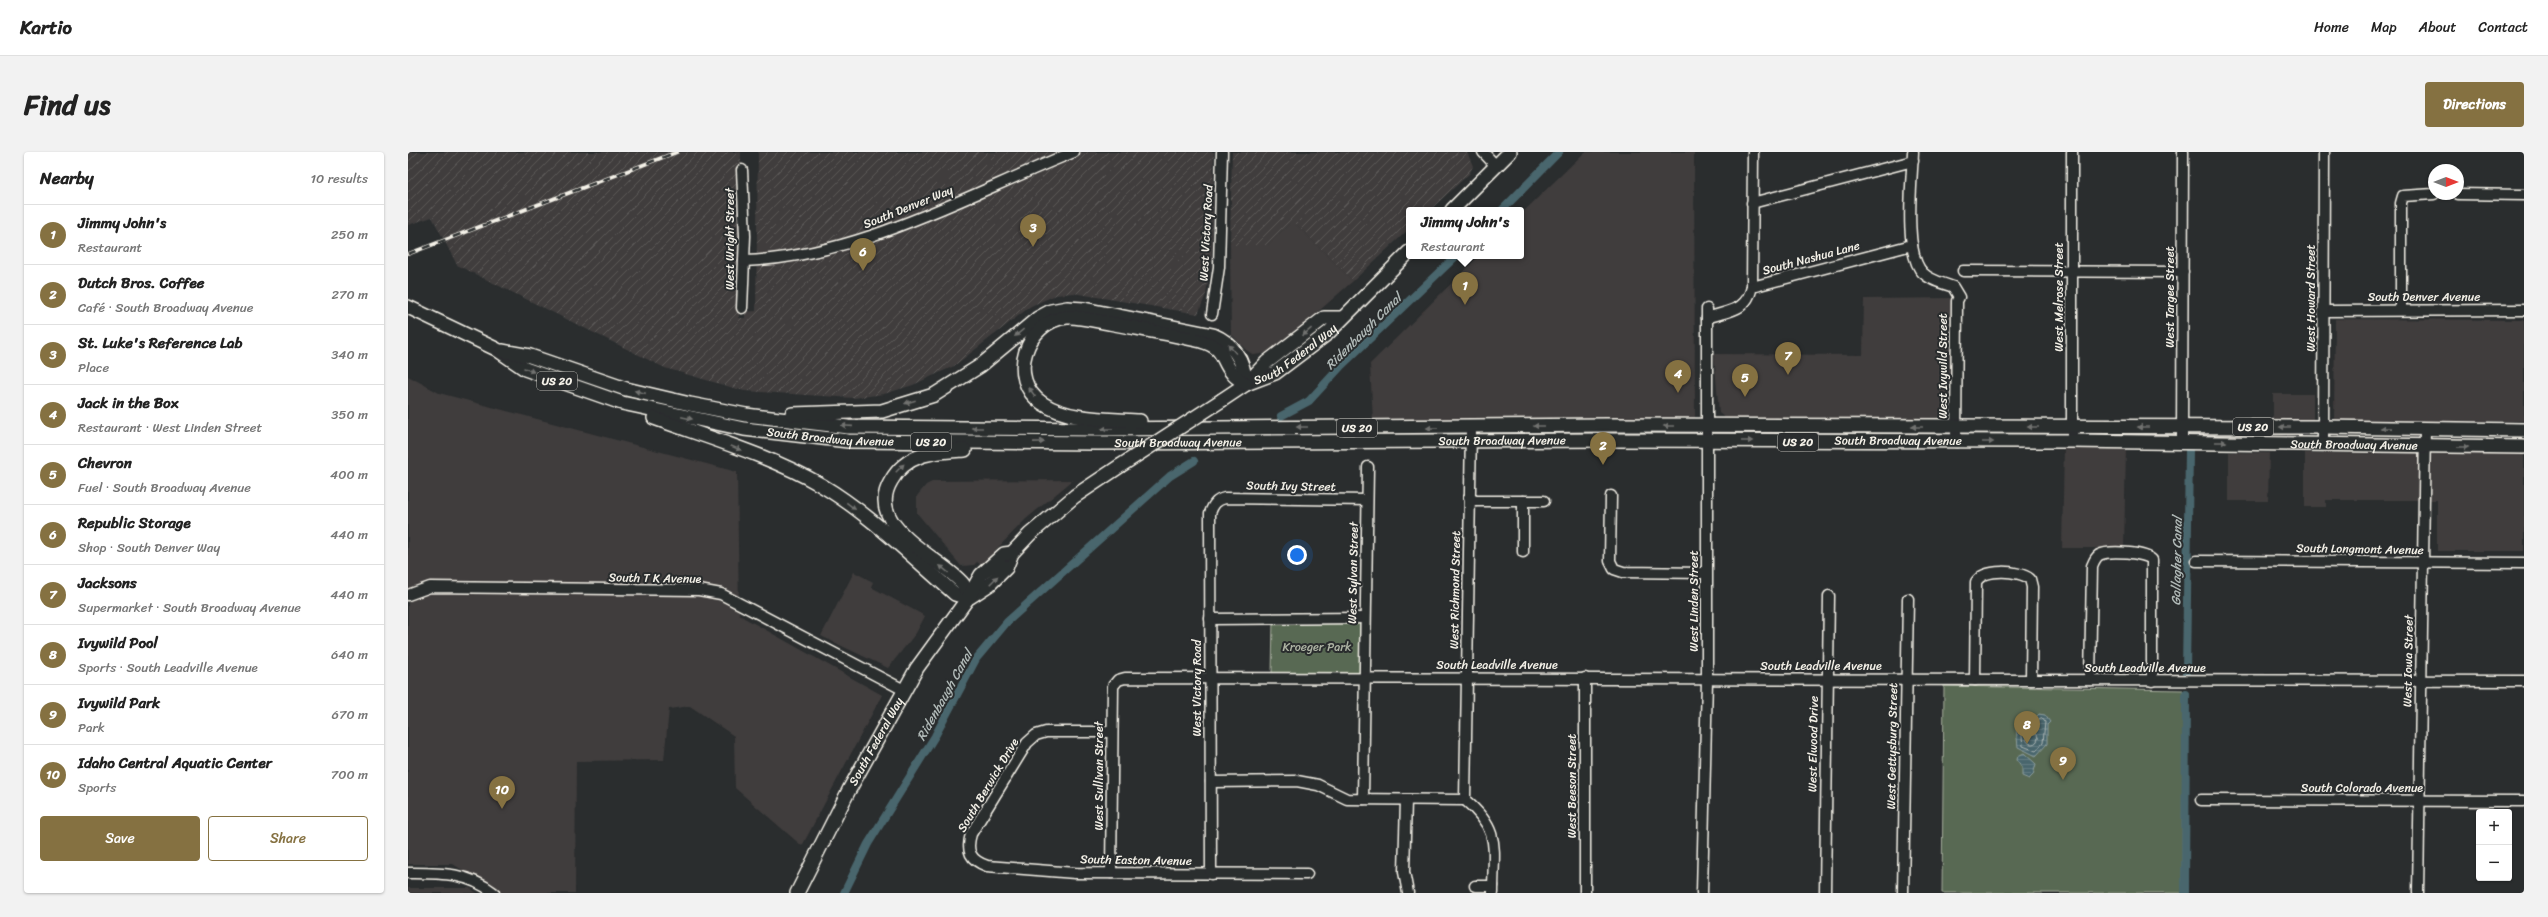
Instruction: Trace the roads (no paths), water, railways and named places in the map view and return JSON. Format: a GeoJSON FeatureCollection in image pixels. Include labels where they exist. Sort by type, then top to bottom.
{"type":"FeatureCollection","features":[{"type":"Feature","properties":{"kind":"main road"},"geometry":{"type":"LineString","coordinates":[[1455,207],[1510,152]]}},
{"type":"Feature","properties":{"kind":"main road","name":"South Federal Way"},"geometry":{"type":"LineString","coordinates":[[797,893],[904,690],[938,637],[968,598],[990,584],[1006,568],[1012,553],[1030,534],[1075,496],[1246,384],[1275,373],[1328,333],[1341,318],[1406,255]]}},
{"type":"Feature","properties":{"kind":"main road","name":"South Broadway Avenue"},"geometry":{"type":"LineString","coordinates":[[408,308],[496,350],[525,369],[622,403],[744,429],[848,441],[1017,443],[2072,441],[2323,443],[2424,447],[2524,447]]}},
{"type":"Feature","properties":{"kind":"main road"},"geometry":{"type":"LineString","coordinates":[[746,415],[882,411],[934,395],[980,366],[1038,318],[1051,311],[1067,308],[1084,309],[1213,335],[1225,341],[1239,357],[1244,367],[1246,384]]}},
{"type":"Feature","properties":{"kind":"main road"},"geometry":{"type":"LineString","coordinates":[[1217,428],[1076,415],[1049,408],[1033,395],[1027,384],[1024,358],[1028,345],[1035,332],[1044,324],[1067,317],[1080,318],[1210,344],[1225,359],[1233,374],[1246,384]]}},
{"type":"Feature","properties":{"kind":"main road","name":"South Broadway Avenue"},"geometry":{"type":"LineString","coordinates":[[496,350],[530,356],[626,389],[746,415],[848,427],[1471,428],[1708,426],[2072,426],[2324,427],[2524,430]]}},
{"type":"Feature","properties":{"kind":"main road"},"geometry":{"type":"LineString","coordinates":[[622,403],[654,418],[712,438],[795,472],[821,485],[864,517],[955,594],[968,598]]}},
{"type":"Feature","properties":{"kind":"main road"},"geometry":{"type":"LineString","coordinates":[[968,598],[963,584],[906,539],[896,527],[888,514],[886,498],[889,483],[897,470],[909,459],[928,453],[993,448],[1017,443]]}},
{"type":"Feature","properties":{"kind":"street","name":"South Denver Way"},"geometry":{"type":"LineString","coordinates":[[744,261],[796,257],[843,246],[1074,152]]}},
{"type":"Feature","properties":{"kind":"street","name":"West Victory Road"},"geometry":{"type":"LineString","coordinates":[[1212,314],[1219,267],[1222,152]]}},
{"type":"Feature","properties":{"kind":"street"},"geometry":{"type":"LineString","coordinates":[[1483,152],[1496,166]]}},
{"type":"Feature","properties":{"kind":"street"},"geometry":{"type":"LineString","coordinates":[[1752,287],[1753,152]]}},
{"type":"Feature","properties":{"kind":"street","name":"West Melrose Street"},"geometry":{"type":"LineString","coordinates":[[2072,152],[2072,441]]}},
{"type":"Feature","properties":{"kind":"street","name":"West Targee Street"},"geometry":{"type":"LineString","coordinates":[[2182,442],[2183,152]]}},
{"type":"Feature","properties":{"kind":"street","name":"West Howard Street"},"geometry":{"type":"LineString","coordinates":[[2323,443],[2324,152]]}},
{"type":"Feature","properties":{"kind":"street"},"geometry":{"type":"LineString","coordinates":[[1752,203],[1913,156],[1912,245]]}},
{"type":"Feature","properties":{"kind":"street","name":"West Wright Street"},"geometry":{"type":"LineString","coordinates":[[742,170],[744,261],[742,308]]}},
{"type":"Feature","properties":{"kind":"street"},"geometry":{"type":"LineString","coordinates":[[2401,310],[2401,203],[2403,196],[2428,194]]}},
{"type":"Feature","properties":{"kind":"street"},"geometry":{"type":"LineString","coordinates":[[2464,194],[2524,195]]}},
{"type":"Feature","properties":{"kind":"street","name":"South Nashua Lane"},"geometry":{"type":"LineString","coordinates":[[1707,313],[1744,305],[1750,298],[1752,287],[1912,245]]}},
{"type":"Feature","properties":{"kind":"street","name":"West Ivywild Street"},"geometry":{"type":"LineString","coordinates":[[1912,245],[1913,256],[1922,272],[1931,279],[1953,287],[1957,291],[1959,297],[1957,301],[1956,442]]}},
{"type":"Feature","properties":{"kind":"street"},"geometry":{"type":"LineString","coordinates":[[1963,271],[2183,272]]}},
{"type":"Feature","properties":{"kind":"street","name":"South Denver Avenue"},"geometry":{"type":"LineString","coordinates":[[2324,311],[2524,310]]}},
{"type":"Feature","properties":{"kind":"street","name":"West Linden Street"},"geometry":{"type":"LineString","coordinates":[[1702,893],[1707,679],[1707,313]]}},
{"type":"Feature","properties":{"kind":"street","name":"West Richmond Street"},"geometry":{"type":"LineString","coordinates":[[1465,800],[1469,498],[1472,442],[1471,428]]}},
{"type":"Feature","properties":{"kind":"street","name":"West Iowa Street"},"geometry":{"type":"LineString","coordinates":[[2418,893],[2425,429]]}},
{"type":"Feature","properties":{"kind":"street","name":"West Sylvan Street"},"geometry":{"type":"LineString","coordinates":[[1363,799],[1368,467]]}},
{"type":"Feature","properties":{"kind":"street"},"geometry":{"type":"LineString","coordinates":[[1611,496],[1610,561],[1614,570],[1623,572],[1706,573]]}},
{"type":"Feature","properties":{"kind":"street","name":"South Ivy Street"},"geometry":{"type":"LineString","coordinates":[[1215,503],[1225,498],[1367,500]]}},
{"type":"Feature","properties":{"kind":"street"},"geometry":{"type":"LineString","coordinates":[[1469,498],[1476,501],[1544,501]]}},
{"type":"Feature","properties":{"kind":"street"},"geometry":{"type":"LineString","coordinates":[[1523,501],[1523,552]]}},
{"type":"Feature","properties":{"kind":"street","name":"West Victory Road"},"geometry":{"type":"LineString","coordinates":[[1211,874],[1210,513],[1215,503]]}},
{"type":"Feature","properties":{"kind":"street"},"geometry":{"type":"LineString","coordinates":[[2090,680],[2092,566],[2098,555],[2124,554],[2146,555],[2152,560],[2152,681]]}},
{"type":"Feature","properties":{"kind":"street","name":"South Longmont Avenue"},"geometry":{"type":"LineString","coordinates":[[2196,561],[2524,563]]}},
{"type":"Feature","properties":{"kind":"street"},"geometry":{"type":"LineString","coordinates":[[1974,680],[1976,587],[1978,579],[1990,573],[2021,574],[2030,579],[2032,587],[2031,680]]}},
{"type":"Feature","properties":{"kind":"street","name":"South T K Avenue"},"geometry":{"type":"LineString","coordinates":[[408,595],[430,587],[699,590],[721,594],[904,690]]}},
{"type":"Feature","properties":{"kind":"street","name":"West Elwood Drive"},"geometry":{"type":"LineString","coordinates":[[1825,893],[1829,596]]}},
{"type":"Feature","properties":{"kind":"street","name":"West Gettysburg Street"},"geometry":{"type":"LineString","coordinates":[[1902,893],[1908,599]]}},
{"type":"Feature","properties":{"kind":"street"},"geometry":{"type":"LineString","coordinates":[[1210,619],[1365,618]]}},
{"type":"Feature","properties":{"kind":"street","name":"South Leadville Avenue"},"geometry":{"type":"LineString","coordinates":[[1118,680],[1125,678],[1585,678],[2421,682],[2524,681]]}},
{"type":"Feature","properties":{"kind":"street","name":"West Beeson Street"},"geometry":{"type":"LineString","coordinates":[[1585,678],[1585,893]]}},
{"type":"Feature","properties":{"kind":"street","name":"West Sullivan Street"},"geometry":{"type":"LineString","coordinates":[[1112,873],[1113,686],[1118,680]]}},
{"type":"Feature","properties":{"kind":"street","name":"South Berwick Drive"},"geometry":{"type":"LineString","coordinates":[[970,855],[968,845],[971,834],[1027,743],[1036,735],[1046,732],[1112,732]]}},
{"type":"Feature","properties":{"kind":"street"},"geometry":{"type":"LineString","coordinates":[[1211,782],[1297,781],[1318,786],[1347,799],[1465,800],[1482,814],[1492,833],[1493,890],[1475,886]]}},
{"type":"Feature","properties":{"kind":"street"},"geometry":{"type":"LineString","coordinates":[[1406,800],[1404,872],[1408,893]]}},
{"type":"Feature","properties":{"kind":"street","name":"South Colorado Avenue"},"geometry":{"type":"LineString","coordinates":[[2201,800],[2524,801]]}},
{"type":"Feature","properties":{"kind":"street","name":"South Easton Avenue"},"geometry":{"type":"LineString","coordinates":[[970,855],[979,864],[987,866],[1112,873],[1307,874]]}},
{"type":"Feature","properties":{"kind":"street"},"geometry":{"type":"LineString","coordinates":[[408,873],[462,876],[475,881],[494,893]]}},
{"type":"Feature","properties":{"kind":"water"},"geometry":{"type":"Polygon","coordinates":[[[2039,714],[2045,715],[2050,722],[2047,725],[2047,744],[2036,756],[2018,747],[2016,728],[2024,720],[2033,724],[2035,718],[2039,714]]]}},
{"type":"Feature","properties":{"kind":"water"},"geometry":{"type":"Polygon","coordinates":[[[2024,753],[2036,764],[2033,775],[2029,779],[2022,776],[2022,767],[2017,760],[2018,756],[2024,753]]]}},
{"type":"Feature","properties":{"kind":"waterway","name":"Ridenbaugh Canal"},"geometry":{"type":"LineString","coordinates":[[1505,207],[1559,152]]}},
{"type":"Feature","properties":{"kind":"waterway","name":"Ridenbaugh Canal"},"geometry":{"type":"LineString","coordinates":[[1281,416],[1309,401],[1342,365],[1453,259]]}},
{"type":"Feature","properties":{"kind":"waterway","name":"Gallagher Canal"},"geometry":{"type":"LineString","coordinates":[[2186,672],[2189,450]]}},
{"type":"Feature","properties":{"kind":"waterway","name":"Ridenbaugh Canal"},"geometry":{"type":"LineString","coordinates":[[844,893],[868,844],[935,736],[976,659],[1007,622],[1170,476],[1194,461]]}},
{"type":"Feature","properties":{"kind":"waterway","name":"Gallagher Canal"},"geometry":{"type":"LineString","coordinates":[[2185,893],[2186,694]]}},
{"type":"Feature","properties":{"kind":"railway"},"geometry":{"type":"LineString","coordinates":[[408,254],[677,152]]}},
{"type":"Feature","properties":{"kind":"place","name":"St. Luke's Reference Lab"},"geometry":{"type":"Point","coordinates":[1033,247]}},
{"type":"Feature","properties":{"kind":"place","name":"Republic Storage"},"geometry":{"type":"Point","coordinates":[863,271]}},
{"type":"Feature","properties":{"kind":"place","name":"Jimmy John's"},"geometry":{"type":"Point","coordinates":[1465,305]}},
{"type":"Feature","properties":{"kind":"place","name":"Jacksons"},"geometry":{"type":"Point","coordinates":[1788,375]}},
{"type":"Feature","properties":{"kind":"place","name":"Jack in the Box"},"geometry":{"type":"Point","coordinates":[1678,393]}},
{"type":"Feature","properties":{"kind":"place","name":"Chevron"},"geometry":{"type":"Point","coordinates":[1745,397]}},
{"type":"Feature","properties":{"kind":"place","name":"Dutch Bros. Coffee"},"geometry":{"type":"Point","coordinates":[1603,465]}},
{"type":"Feature","properties":{"kind":"place","name":"Ivywild Pool"},"geometry":{"type":"Point","coordinates":[2027,744]}},
{"type":"Feature","properties":{"kind":"place","name":"Ivywild Park"},"geometry":{"type":"Point","coordinates":[2063,780]}},
{"type":"Feature","properties":{"kind":"place","name":"Idaho Central Aquatic Center"},"geometry":{"type":"Point","coordinates":[502,809]}},
{"type":"Feature","properties":{"kind":"park label","name":"Kroeger Park"},"geometry":{"type":"Point","coordinates":[1317,647]}}]}
